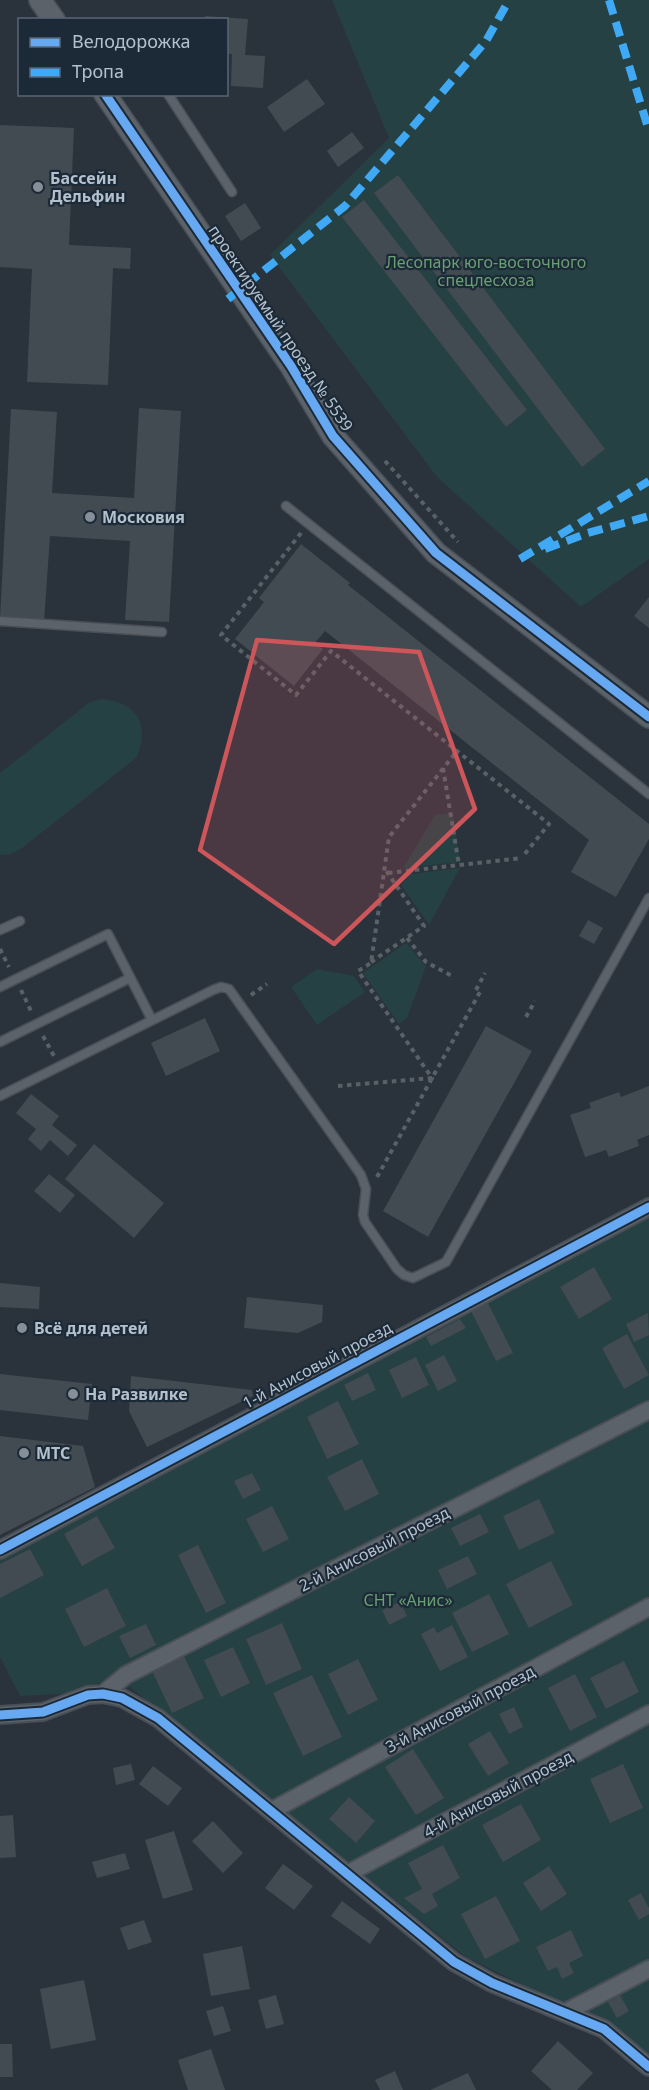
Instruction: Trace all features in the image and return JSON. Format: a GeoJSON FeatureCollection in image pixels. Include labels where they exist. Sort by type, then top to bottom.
{"type":"FeatureCollection","features":[{"type":"Feature","properties":{"kind":"street"},"geometry":{"type":"LineString","coordinates":[[40,0],[53,18]]}},
{"type":"Feature","properties":{"kind":"street","name":"проектируемый проезд № 5539"},"geometry":{"type":"LineString","coordinates":[[106,96],[284,357],[333,436],[436,553],[649,717]]}},
{"type":"Feature","properties":{"kind":"street","name":"1-й Анисовый проезд"},"geometry":{"type":"LineString","coordinates":[[0,1550],[649,1207]]}},
{"type":"Feature","properties":{"kind":"street","name":"2-й Анисовый проезд"},"geometry":{"type":"LineString","coordinates":[[103,1694],[126,1675],[649,1410]]}},
{"type":"Feature","properties":{"kind":"street","name":"3-й Анисовый проезд"},"geometry":{"type":"LineString","coordinates":[[271,1811],[649,1607]]}},
{"type":"Feature","properties":{"kind":"street"},"geometry":{"type":"LineString","coordinates":[[0,1714],[43,1712],[88,1695],[103,1694],[122,1698],[158,1718],[454,1962],[492,1983],[604,2029],[649,2067]]}},
{"type":"Feature","properties":{"kind":"street","name":"4-й Анисовый проезд"},"geometry":{"type":"LineString","coordinates":[[347,1874],[649,1714]]}},
{"type":"Feature","properties":{"kind":"street"},"geometry":{"type":"LineString","coordinates":[[567,2012],[649,1969]]}},
{"type":"Feature","properties":{"kind":"lane"},"geometry":{"type":"LineString","coordinates":[[169,96],[232,192]]}},
{"type":"Feature","properties":{"kind":"lane"},"geometry":{"type":"LineString","coordinates":[[286,506],[649,794]]}},
{"type":"Feature","properties":{"kind":"lane"},"geometry":{"type":"LineString","coordinates":[[0,621],[162,632]]}},
{"type":"Feature","properties":{"kind":"lane"},"geometry":{"type":"LineString","coordinates":[[0,1096],[221,987],[229,990],[361,1175],[365,1185],[363,1215],[365,1222],[404,1275],[413,1278],[422,1276],[446,1262],[649,898]]}},
{"type":"Feature","properties":{"kind":"lane"},"geometry":{"type":"LineString","coordinates":[[0,930],[20,921]]}},
{"type":"Feature","properties":{"kind":"lane"},"geometry":{"type":"LineString","coordinates":[[0,987],[108,934],[152,1020]]}},
{"type":"Feature","properties":{"kind":"lane"},"geometry":{"type":"LineString","coordinates":[[0,1042],[130,978]]}},
{"type":"Feature","properties":{"kind":"path"},"geometry":{"type":"LineString","coordinates":[[384,460],[459,543]]}},
{"type":"Feature","properties":{"kind":"path"},"geometry":{"type":"LineString","coordinates":[[309,524],[220,635],[296,695],[331,651],[549,824],[523,856],[388,873]]}},
{"type":"Feature","properties":{"kind":"path"},"geometry":{"type":"LineString","coordinates":[[371,963],[389,837],[457,751]]}},
{"type":"Feature","properties":{"kind":"path"},"geometry":{"type":"LineString","coordinates":[[443,768],[459,865]]}},
{"type":"Feature","properties":{"kind":"path"},"geometry":{"type":"LineString","coordinates":[[384,868],[424,926],[358,971],[432,1078]]}},
{"type":"Feature","properties":{"kind":"path"},"geometry":{"type":"LineString","coordinates":[[406,938],[426,962],[452,976]]}},
{"type":"Feature","properties":{"kind":"path"},"geometry":{"type":"LineString","coordinates":[[0,949],[59,1067]]}},
{"type":"Feature","properties":{"kind":"path"},"geometry":{"type":"LineString","coordinates":[[365,1185],[377,1177],[432,1078],[478,991],[485,973]]}},
{"type":"Feature","properties":{"kind":"path"},"geometry":{"type":"LineString","coordinates":[[240,1003],[267,984]]}},
{"type":"Feature","properties":{"kind":"path"},"geometry":{"type":"LineString","coordinates":[[526,1017],[535,1001]]}},
{"type":"Feature","properties":{"kind":"path"},"geometry":{"type":"LineString","coordinates":[[338,1086],[432,1078]]}},
{"type":"Feature","properties":{"kind":"highlighted area"},"geometry":{"type":"Polygon","coordinates":[[[257,640],[419,652],[475,809],[334,944],[200,850],[257,640]]]}},
{"type":"Feature","properties":{"kind":"green space","name":"Лесопарк юго-восточного спецлесхоза"},"geometry":{"type":"Polygon","coordinates":[[[332,0],[649,0],[649,559],[581,607],[437,477],[270,255],[389,138],[332,0]]]}},
{"type":"Feature","properties":{"kind":"green space"},"geometry":{"type":"Polygon","coordinates":[[[102,699],[124,705],[138,718],[142,736],[136,758],[22,848],[11,854],[0,855],[0,773],[90,702],[102,699]]]}},
{"type":"Feature","properties":{"kind":"green space"},"geometry":{"type":"Polygon","coordinates":[[[453,813],[460,862],[403,868],[435,815],[453,813]]]}},
{"type":"Feature","properties":{"kind":"green space"},"geometry":{"type":"Polygon","coordinates":[[[460,868],[429,925],[401,885],[411,874],[460,868]]]}},
{"type":"Feature","properties":{"kind":"green space"},"geometry":{"type":"Polygon","coordinates":[[[406,943],[426,966],[407,1018],[399,1024],[363,973],[406,943]]]}},
{"type":"Feature","properties":{"kind":"green space"},"geometry":{"type":"Polygon","coordinates":[[[317,969],[354,976],[365,992],[317,1025],[291,987],[317,969]]]}},
{"type":"Feature","properties":{"kind":"green space","name":"СНТ «Анис»"},"geometry":{"type":"Polygon","coordinates":[[[649,1196],[649,2056],[622,2033],[466,1957],[130,1687],[105,1682],[94,1684],[75,1693],[20,1696],[0,1657],[0,1543],[649,1196]]]}},
{"type":"Feature","properties":{"kind":"building"},"geometry":{"type":"Polygon","coordinates":[[[205,16],[248,19],[245,55],[265,56],[263,88],[231,86],[232,54],[228,54],[228,18],[205,18],[205,16]]]}},
{"type":"Feature","properties":{"kind":"building"},"geometry":{"type":"Polygon","coordinates":[[[307,79],[325,104],[284,132],[267,107],[307,79]]]}},
{"type":"Feature","properties":{"kind":"building"},"geometry":{"type":"Polygon","coordinates":[[[0,125],[74,128],[69,245],[131,248],[130,269],[113,268],[108,385],[27,382],[32,269],[0,267],[0,125]]]}},
{"type":"Feature","properties":{"kind":"building"},"geometry":{"type":"Polygon","coordinates":[[[352,132],[364,148],[338,167],[327,151],[352,132]]]}},
{"type":"Feature","properties":{"kind":"building"},"geometry":{"type":"Polygon","coordinates":[[[398,175],[605,449],[582,467],[374,193],[398,175]]]}},
{"type":"Feature","properties":{"kind":"building"},"geometry":{"type":"Polygon","coordinates":[[[364,200],[527,410],[506,427],[342,217],[364,200]]]}},
{"type":"Feature","properties":{"kind":"building"},"geometry":{"type":"Polygon","coordinates":[[[245,203],[261,228],[241,241],[225,216],[245,203]]]}},
{"type":"Feature","properties":{"kind":"building","name":"Московия"},"geometry":{"type":"Polygon","coordinates":[[[139,408],[181,411],[169,622],[125,620],[130,541],[50,536],[44,622],[0,619],[11,409],[57,412],[52,493],[134,498],[139,408]]]}},
{"type":"Feature","properties":{"kind":"building"},"geometry":{"type":"Polygon","coordinates":[[[301,544],[350,583],[348,585],[649,824],[649,839],[616,897],[571,872],[589,840],[325,631],[315,643],[323,649],[294,686],[235,639],[264,602],[259,598],[301,544]]]}},
{"type":"Feature","properties":{"kind":"building"},"geometry":{"type":"Polygon","coordinates":[[[649,597],[649,628],[634,616],[649,597]]]}},
{"type":"Feature","properties":{"kind":"building"},"geometry":{"type":"Polygon","coordinates":[[[588,920],[603,928],[594,944],[579,936],[588,920]]]}},
{"type":"Feature","properties":{"kind":"building"},"geometry":{"type":"Polygon","coordinates":[[[205,1018],[220,1051],[166,1076],[151,1043],[205,1018]]]}},
{"type":"Feature","properties":{"kind":"building"},"geometry":{"type":"Polygon","coordinates":[[[486,1026],[532,1051],[428,1237],[383,1211],[486,1026]]]}},
{"type":"Feature","properties":{"kind":"building"},"geometry":{"type":"Polygon","coordinates":[[[649,1086],[649,1135],[637,1140],[639,1146],[609,1157],[606,1150],[585,1157],[570,1115],[591,1108],[589,1103],[619,1092],[621,1097],[649,1086]]]}},
{"type":"Feature","properties":{"kind":"building"},"geometry":{"type":"Polygon","coordinates":[[[31,1094],[59,1116],[52,1125],[77,1145],[68,1156],[50,1140],[41,1151],[28,1139],[36,1129],[16,1113],[31,1094]]]}},
{"type":"Feature","properties":{"kind":"building"},"geometry":{"type":"Polygon","coordinates":[[[94,1144],[164,1203],[134,1238],[65,1179],[94,1144]]]}},
{"type":"Feature","properties":{"kind":"building"},"geometry":{"type":"Polygon","coordinates":[[[49,1174],[75,1195],[60,1213],[34,1191],[49,1174]]]}},
{"type":"Feature","properties":{"kind":"building"},"geometry":{"type":"Polygon","coordinates":[[[594,1267],[612,1299],[579,1319],[560,1287],[594,1267]]]}},
{"type":"Feature","properties":{"kind":"building"},"geometry":{"type":"Polygon","coordinates":[[[0,1283],[40,1287],[39,1309],[0,1307],[0,1283]]]}},
{"type":"Feature","properties":{"kind":"building"},"geometry":{"type":"Polygon","coordinates":[[[247,1297],[323,1305],[322,1322],[298,1333],[244,1328],[247,1297]]]}},
{"type":"Feature","properties":{"kind":"building"},"geometry":{"type":"Polygon","coordinates":[[[488,1303],[513,1353],[496,1361],[471,1311],[488,1303]]]}},
{"type":"Feature","properties":{"kind":"building"},"geometry":{"type":"Polygon","coordinates":[[[648,1313],[649,1335],[634,1342],[626,1324],[648,1313]]]}},
{"type":"Feature","properties":{"kind":"building"},"geometry":{"type":"Polygon","coordinates":[[[460,1319],[466,1328],[431,1346],[426,1337],[460,1319]]]}},
{"type":"Feature","properties":{"kind":"building"},"geometry":{"type":"Polygon","coordinates":[[[627,1334],[649,1375],[624,1389],[602,1348],[627,1334]]]}},
{"type":"Feature","properties":{"kind":"building"},"geometry":{"type":"Polygon","coordinates":[[[444,1355],[457,1381],[438,1391],[425,1365],[444,1355]]]}},
{"type":"Feature","properties":{"kind":"building"},"geometry":{"type":"Polygon","coordinates":[[[416,1357],[429,1385],[402,1398],[389,1370],[416,1357]]]}},
{"type":"Feature","properties":{"kind":"building"},"geometry":{"type":"Polygon","coordinates":[[[368,1373],[376,1390],[352,1401],[344,1385],[368,1373]]]}},
{"type":"Feature","properties":{"kind":"building"},"geometry":{"type":"Polygon","coordinates":[[[0,1374],[92,1384],[88,1420],[0,1410],[0,1374]]]}},
{"type":"Feature","properties":{"kind":"building"},"geometry":{"type":"Polygon","coordinates":[[[131,1376],[252,1390],[253,1396],[147,1447],[129,1411],[131,1376]]]}},
{"type":"Feature","properties":{"kind":"building"},"geometry":{"type":"Polygon","coordinates":[[[338,1401],[359,1444],[327,1459],[307,1417],[338,1401]]]}},
{"type":"Feature","properties":{"kind":"building"},"geometry":{"type":"Polygon","coordinates":[[[0,1436],[83,1446],[95,1487],[0,1535],[0,1436]]]}},
{"type":"Feature","properties":{"kind":"building"},"geometry":{"type":"Polygon","coordinates":[[[362,1459],[379,1494],[345,1511],[327,1477],[362,1459]]]}},
{"type":"Feature","properties":{"kind":"building"},"geometry":{"type":"Polygon","coordinates":[[[252,1473],[261,1490],[243,1499],[234,1481],[252,1473]]]}},
{"type":"Feature","properties":{"kind":"building"},"geometry":{"type":"Polygon","coordinates":[[[539,1499],[555,1533],[519,1550],[503,1516],[539,1499]]]}},
{"type":"Feature","properties":{"kind":"building"},"geometry":{"type":"Polygon","coordinates":[[[272,1506],[289,1539],[263,1552],[246,1519],[272,1506]]]}},
{"type":"Feature","properties":{"kind":"building"},"geometry":{"type":"Polygon","coordinates":[[[480,1514],[489,1532],[460,1546],[451,1528],[480,1514]]]}},
{"type":"Feature","properties":{"kind":"building"},"geometry":{"type":"Polygon","coordinates":[[[97,1516],[115,1548],[82,1566],[64,1534],[97,1516]]]}},
{"type":"Feature","properties":{"kind":"building"},"geometry":{"type":"Polygon","coordinates":[[[198,1545],[226,1603],[206,1613],[178,1555],[198,1545]]]}},
{"type":"Feature","properties":{"kind":"building"},"geometry":{"type":"Polygon","coordinates":[[[30,1549],[44,1575],[0,1598],[0,1564],[30,1549]]]}},
{"type":"Feature","properties":{"kind":"building"},"geometry":{"type":"Polygon","coordinates":[[[468,1556],[477,1574],[447,1589],[438,1570],[468,1556]]]}},
{"type":"Feature","properties":{"kind":"building"},"geometry":{"type":"Polygon","coordinates":[[[551,1561],[573,1605],[529,1628],[506,1584],[551,1561]]]}},
{"type":"Feature","properties":{"kind":"building"},"geometry":{"type":"Polygon","coordinates":[[[107,1588],[126,1626],[84,1647],[65,1609],[107,1588]]]}},
{"type":"Feature","properties":{"kind":"building"},"geometry":{"type":"Polygon","coordinates":[[[489,1594],[509,1634],[472,1652],[452,1613],[489,1594]]]}},
{"type":"Feature","properties":{"kind":"building"},"geometry":{"type":"Polygon","coordinates":[[[400,1602],[407,1616],[389,1625],[382,1610],[400,1602]]]}},
{"type":"Feature","properties":{"kind":"building"},"geometry":{"type":"Polygon","coordinates":[[[282,1623],[302,1669],[266,1685],[246,1639],[282,1623]]]}},
{"type":"Feature","properties":{"kind":"building"},"geometry":{"type":"Polygon","coordinates":[[[146,1624],[156,1645],[130,1658],[119,1636],[146,1624]]]}},
{"type":"Feature","properties":{"kind":"building"},"geometry":{"type":"Polygon","coordinates":[[[452,1625],[468,1657],[440,1671],[421,1634],[434,1627],[437,1633],[452,1625]]]}},
{"type":"Feature","properties":{"kind":"building"},"geometry":{"type":"Polygon","coordinates":[[[233,1647],[250,1683],[221,1697],[204,1660],[233,1647]]]}},
{"type":"Feature","properties":{"kind":"building"},"geometry":{"type":"Polygon","coordinates":[[[183,1654],[204,1698],[172,1713],[151,1669],[183,1654]]]}},
{"type":"Feature","properties":{"kind":"building"},"geometry":{"type":"Polygon","coordinates":[[[358,1659],[378,1700],[348,1715],[328,1674],[358,1659]]]}},
{"type":"Feature","properties":{"kind":"building"},"geometry":{"type":"Polygon","coordinates":[[[624,1661],[639,1692],[606,1709],[590,1678],[624,1661]]]}},
{"type":"Feature","properties":{"kind":"building"},"geometry":{"type":"Polygon","coordinates":[[[575,1674],[597,1717],[570,1731],[548,1688],[575,1674]]]}},
{"type":"Feature","properties":{"kind":"building"},"geometry":{"type":"Polygon","coordinates":[[[312,1675],[342,1737],[303,1756],[273,1693],[312,1675]]]}},
{"type":"Feature","properties":{"kind":"building"},"geometry":{"type":"Polygon","coordinates":[[[514,1707],[523,1727],[509,1734],[499,1714],[514,1707]]]}},
{"type":"Feature","properties":{"kind":"building"},"geometry":{"type":"Polygon","coordinates":[[[490,1731],[509,1763],[488,1776],[468,1744],[490,1731]]]}},
{"type":"Feature","properties":{"kind":"building"},"geometry":{"type":"Polygon","coordinates":[[[413,1749],[444,1798],[416,1815],[385,1767],[413,1749]]]}},
{"type":"Feature","properties":{"kind":"building"},"geometry":{"type":"Polygon","coordinates":[[[131,1764],[135,1780],[116,1785],[113,1768],[131,1764]]]}},
{"type":"Feature","properties":{"kind":"building"},"geometry":{"type":"Polygon","coordinates":[[[623,1764],[643,1808],[610,1823],[590,1779],[623,1764]]]}},
{"type":"Feature","properties":{"kind":"building"},"geometry":{"type":"Polygon","coordinates":[[[153,1766],[182,1788],[168,1806],[139,1784],[153,1766]]]}},
{"type":"Feature","properties":{"kind":"building"},"geometry":{"type":"Polygon","coordinates":[[[349,1797],[375,1821],[356,1843],[329,1819],[349,1797]]]}},
{"type":"Feature","properties":{"kind":"building"},"geometry":{"type":"Polygon","coordinates":[[[521,1804],[541,1840],[503,1862],[482,1825],[521,1804]]]}},
{"type":"Feature","properties":{"kind":"building"},"geometry":{"type":"Polygon","coordinates":[[[13,1815],[16,1857],[0,1858],[0,1816],[13,1815]]]}},
{"type":"Feature","properties":{"kind":"building"},"geometry":{"type":"Polygon","coordinates":[[[213,1821],[243,1853],[223,1873],[192,1841],[213,1821]]]}},
{"type":"Feature","properties":{"kind":"building"},"geometry":{"type":"Polygon","coordinates":[[[174,1831],[193,1890],[163,1899],[145,1840],[174,1831]]]}},
{"type":"Feature","properties":{"kind":"building"},"geometry":{"type":"Polygon","coordinates":[[[443,1845],[460,1878],[432,1894],[438,1906],[424,1914],[404,1898],[422,1889],[408,1863],[443,1845]]]}},
{"type":"Feature","properties":{"kind":"building"},"geometry":{"type":"Polygon","coordinates":[[[125,1853],[130,1869],[97,1878],[92,1862],[125,1853]]]}},
{"type":"Feature","properties":{"kind":"building"},"geometry":{"type":"Polygon","coordinates":[[[283,1864],[313,1886],[294,1910],[265,1888],[283,1864]]]}},
{"type":"Feature","properties":{"kind":"building"},"geometry":{"type":"Polygon","coordinates":[[[549,1866],[567,1894],[541,1911],[523,1883],[549,1866]]]}},
{"type":"Feature","properties":{"kind":"building"},"geometry":{"type":"Polygon","coordinates":[[[641,1893],[649,1908],[649,1914],[639,1920],[628,1900],[641,1893]]]}},
{"type":"Feature","properties":{"kind":"building"},"geometry":{"type":"Polygon","coordinates":[[[496,1896],[520,1941],[485,1959],[461,1914],[496,1896]]]}},
{"type":"Feature","properties":{"kind":"building"},"geometry":{"type":"Polygon","coordinates":[[[342,1901],[380,1929],[370,1944],[331,1916],[342,1901]]]}},
{"type":"Feature","properties":{"kind":"building"},"geometry":{"type":"Polygon","coordinates":[[[144,1920],[152,1942],[128,1950],[120,1928],[144,1920]]]}},
{"type":"Feature","properties":{"kind":"building"},"geometry":{"type":"Polygon","coordinates":[[[571,1930],[583,1956],[569,1963],[574,1973],[562,1979],[557,1967],[548,1971],[536,1947],[571,1930]]]}},
{"type":"Feature","properties":{"kind":"building"},"geometry":{"type":"Polygon","coordinates":[[[242,1946],[250,1989],[211,1996],[203,1954],[242,1946]]]}},
{"type":"Feature","properties":{"kind":"building"},"geometry":{"type":"Polygon","coordinates":[[[84,1980],[96,2040],[51,2049],[40,1989],[84,1980]]]}},
{"type":"Feature","properties":{"kind":"building"},"geometry":{"type":"Polygon","coordinates":[[[276,1995],[284,2024],[266,2029],[258,2000],[276,1995]]]}},
{"type":"Feature","properties":{"kind":"building"},"geometry":{"type":"Polygon","coordinates":[[[620,1995],[629,2011],[617,2018],[608,2002],[620,1995]]]}},
{"type":"Feature","properties":{"kind":"building"},"geometry":{"type":"Polygon","coordinates":[[[223,2006],[231,2031],[214,2036],[206,2011],[223,2006]]]}},
{"type":"Feature","properties":{"kind":"building"},"geometry":{"type":"Polygon","coordinates":[[[558,2041],[593,2073],[577,2090],[552,2090],[531,2071],[558,2041]]]}},
{"type":"Feature","properties":{"kind":"building"},"geometry":{"type":"Polygon","coordinates":[[[0,2044],[12,2044],[13,2077],[0,2077],[0,2044]]]}},
{"type":"Feature","properties":{"kind":"building"},"geometry":{"type":"Polygon","coordinates":[[[211,2049],[225,2090],[188,2090],[178,2060],[211,2049]]]}},
{"type":"Feature","properties":{"kind":"building"},"geometry":{"type":"Polygon","coordinates":[[[395,2071],[403,2090],[380,2090],[375,2080],[395,2071]]]}},
{"type":"Feature","properties":{"kind":"building"},"geometry":{"type":"Polygon","coordinates":[[[468,2073],[476,2090],[430,2090],[468,2073]]]}},
{"type":"Feature","properties":{"kind":"marked path"},"geometry":{"type":"LineString","coordinates":[[228,299],[345,206],[486,41],[509,0]]}},
{"type":"Feature","properties":{"kind":"marked path"},"geometry":{"type":"LineString","coordinates":[[609,0],[649,131]]}},
{"type":"Feature","properties":{"kind":"marked path"},"geometry":{"type":"LineString","coordinates":[[520,559],[649,481]]}},
{"type":"Feature","properties":{"kind":"marked path"},"geometry":{"type":"LineString","coordinates":[[545,549],[588,533],[649,516]]}},
{"type":"Feature","properties":{"kind":"cycle path"},"geometry":{"type":"LineString","coordinates":[[106,96],[291,366],[333,436],[436,553],[649,717]]}},
{"type":"Feature","properties":{"kind":"cycle path"},"geometry":{"type":"LineString","coordinates":[[0,1550],[649,1207]]}},
{"type":"Feature","properties":{"kind":"cycle path"},"geometry":{"type":"LineString","coordinates":[[0,1715],[43,1712],[88,1695],[103,1694],[122,1698],[158,1718],[454,1962],[492,1983],[604,2029],[649,2067]]}},
{"type":"Feature","properties":{"kind":"place","name":"Бассейн Дельфин"},"geometry":{"type":"Point","coordinates":[38,187]}},
{"type":"Feature","properties":{"kind":"place","name":"Московия"},"geometry":{"type":"Point","coordinates":[90,517]}},
{"type":"Feature","properties":{"kind":"place","name":"Всё для детей"},"geometry":{"type":"Point","coordinates":[22,1328]}},
{"type":"Feature","properties":{"kind":"place","name":"На Развилке"},"geometry":{"type":"Point","coordinates":[73,1394]}},
{"type":"Feature","properties":{"kind":"place","name":"МТС"},"geometry":{"type":"Point","coordinates":[24,1453]}}]}
